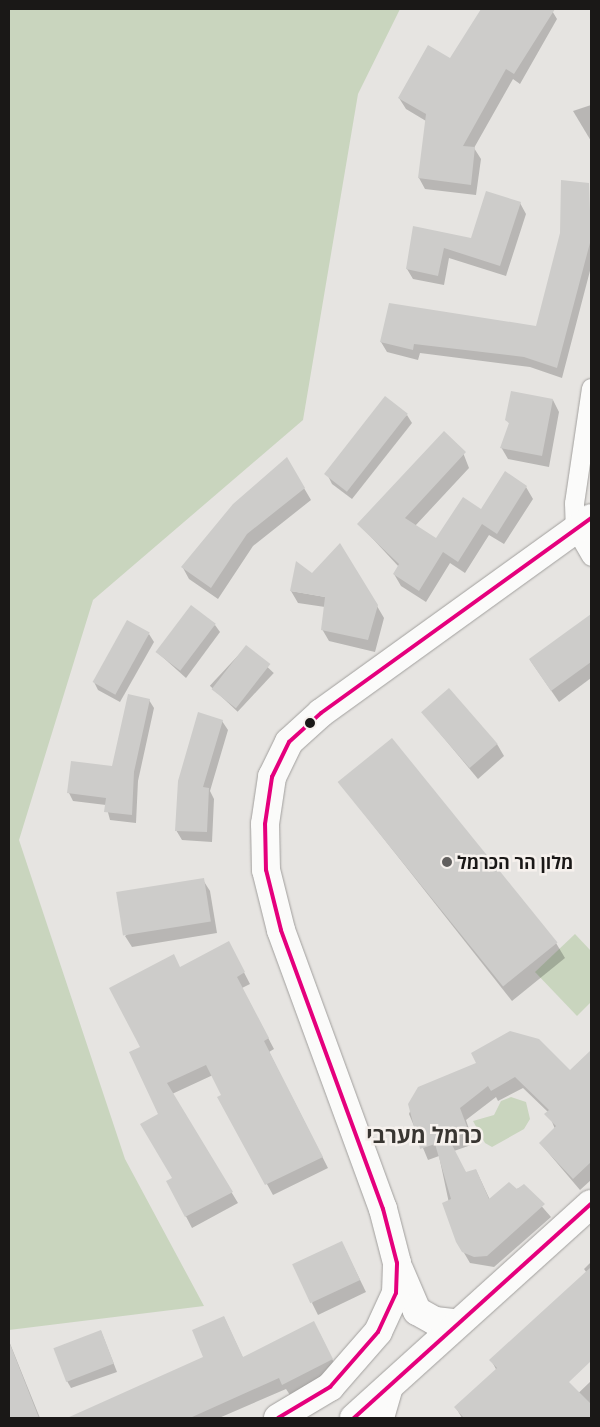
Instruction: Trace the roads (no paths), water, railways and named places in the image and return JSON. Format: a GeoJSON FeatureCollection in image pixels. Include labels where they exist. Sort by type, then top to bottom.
{"type":"FeatureCollection","features":[{"type":"Feature","properties":{"kind":"main road"},"geometry":{"type":"LineString","coordinates":[[455,1322],[435,1321],[418,1310],[397,1263],[384,1209],[279,922],[266,870],[265,824],[272,777],[289,742],[321,713],[583,523]]}},
{"type":"Feature","properties":{"kind":"main road"},"geometry":{"type":"LineString","coordinates":[[354,1418],[455,1322],[591,1204]]}},
{"type":"Feature","properties":{"kind":"main road"},"geometry":{"type":"LineString","coordinates":[[278,1418],[330,1386],[378,1332],[396,1292],[397,1263]]}},
{"type":"Feature","properties":{"kind":"street"},"geometry":{"type":"LineString","coordinates":[[591,388],[576,482],[591,556]]}},
{"type":"Feature","properties":{"kind":"street"},"geometry":{"type":"LineString","coordinates":[[384,1418],[396,1380]]}},
{"type":"Feature","properties":{"kind":"place","name":"מלון הר הכרמל"},"geometry":{"type":"Point","coordinates":[447,862]}},
{"type":"Feature","properties":{"kind":"district","name":"כרמל מערבי"},"geometry":{"type":"Point","coordinates":[424,1135]}}]}
